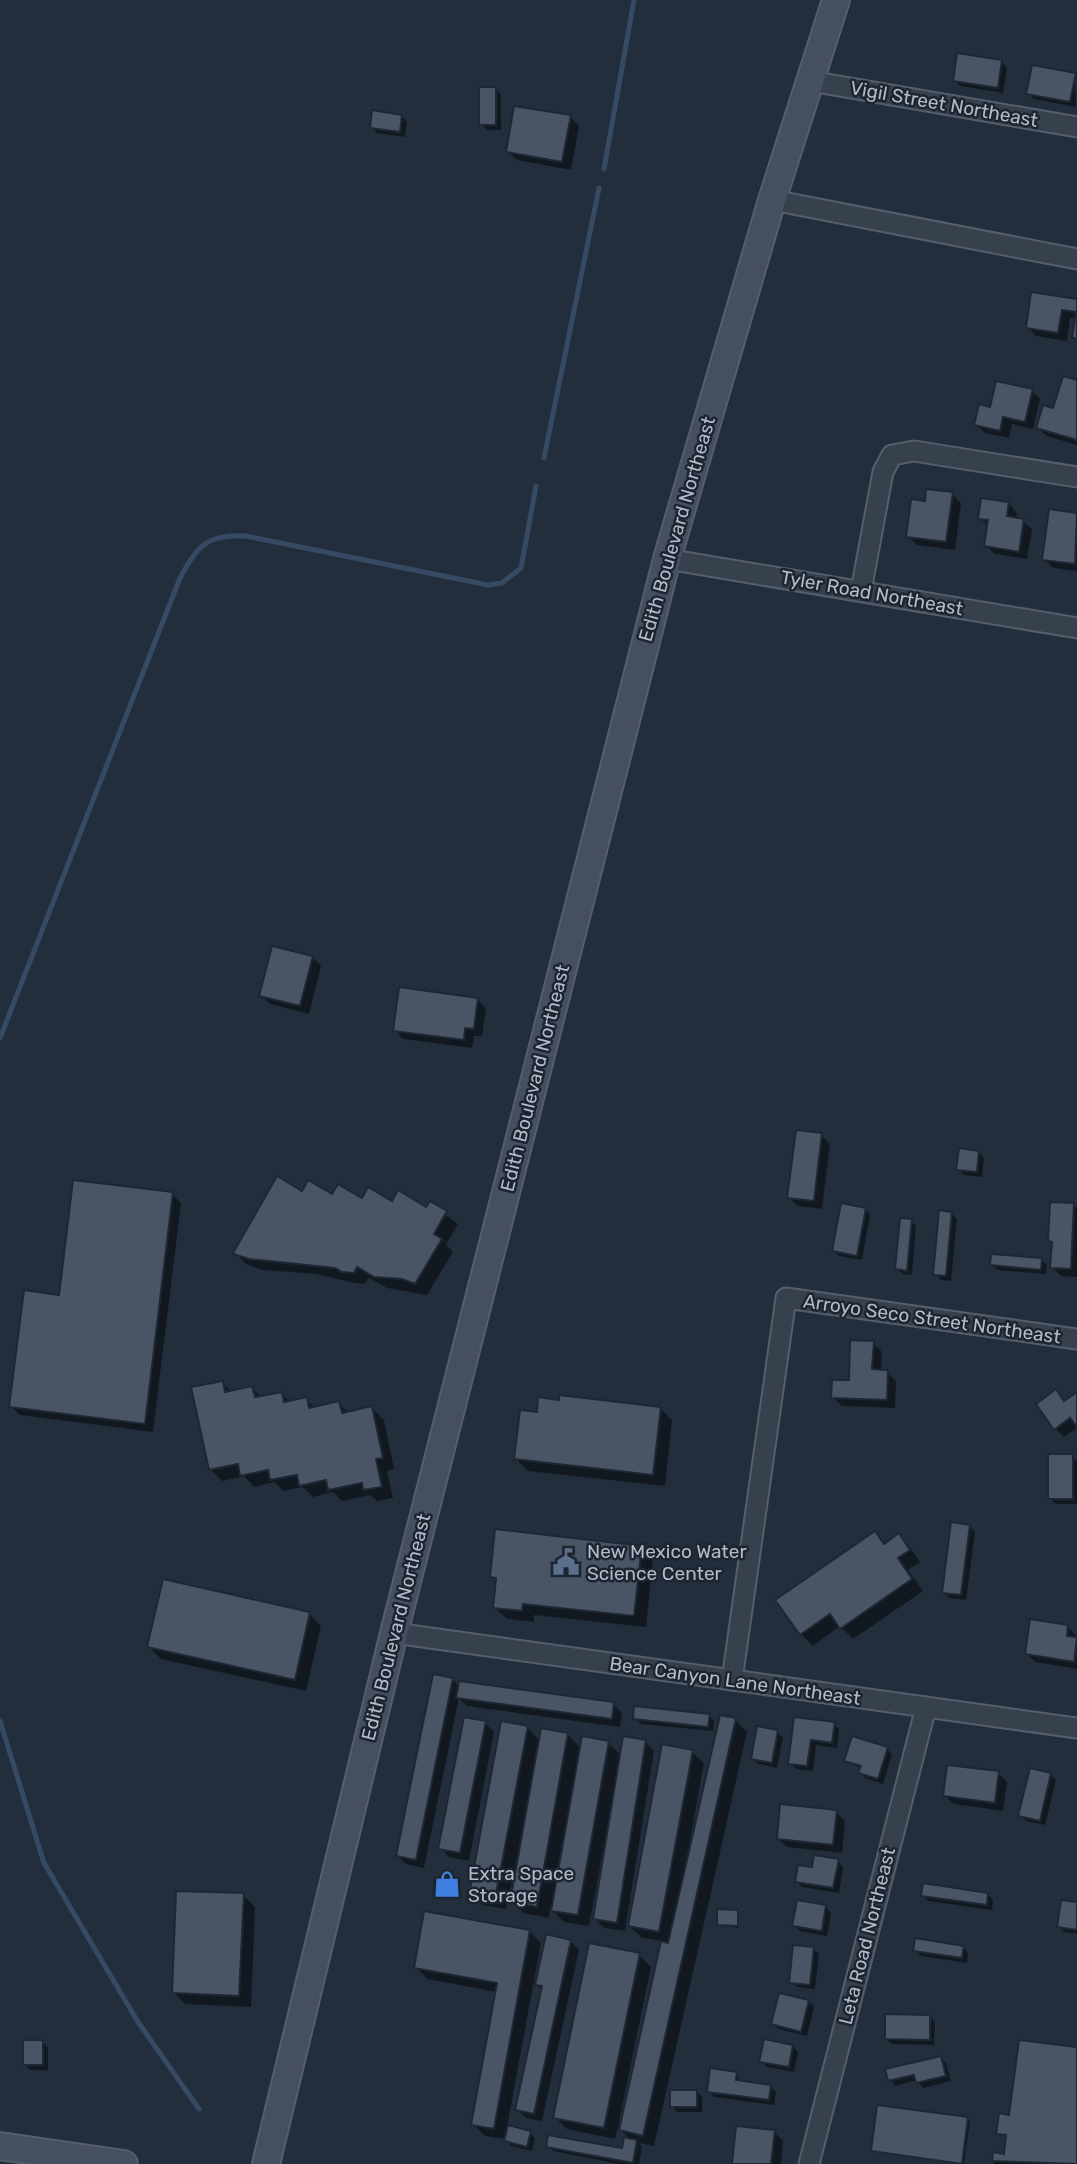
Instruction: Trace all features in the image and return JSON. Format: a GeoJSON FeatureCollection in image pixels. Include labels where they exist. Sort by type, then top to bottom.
{"type":"FeatureCollection","features":[{"type":"Feature","properties":{"kind":"street","name":"Edith Boulevard Northeast"},"geometry":{"type":"LineString","coordinates":[[266,2164],[394,1633],[667,559],[772,200],[835,0]]}},
{"type":"Feature","properties":{"kind":"street","name":"Vigil Street Northeast"},"geometry":{"type":"LineString","coordinates":[[810,81],[1077,127]]}},
{"type":"Feature","properties":{"kind":"street"},"geometry":{"type":"LineString","coordinates":[[772,200],[1077,259]]}},
{"type":"Feature","properties":{"kind":"street"},"geometry":{"type":"LineString","coordinates":[[861,592],[883,472],[892,455],[914,451],[1077,477]]}},
{"type":"Feature","properties":{"kind":"street","name":"Tyler Road Northeast"},"geometry":{"type":"LineString","coordinates":[[667,559],[1077,628]]}},
{"type":"Feature","properties":{"kind":"street","name":"Arroyo Seco Street Northeast"},"geometry":{"type":"LineString","coordinates":[[732,1680],[786,1298],[1077,1339]]}},
{"type":"Feature","properties":{"kind":"street","name":"Bear Canyon Lane Northeast"},"geometry":{"type":"LineString","coordinates":[[394,1633],[1077,1728]]}},
{"type":"Feature","properties":{"kind":"street","name":"Leta Road Northeast"},"geometry":{"type":"LineString","coordinates":[[809,2164],[926,1707]]}},
{"type":"Feature","properties":{"kind":"street"},"geometry":{"type":"LineString","coordinates":[[0,2146],[124,2164]]}},
{"type":"Feature","properties":{"kind":"building"},"geometry":{"type":"Polygon","coordinates":[[[957,53],[1002,60],[998,88],[953,81],[957,53]]]}},
{"type":"Feature","properties":{"kind":"building"},"geometry":{"type":"Polygon","coordinates":[[[1032,65],[1076,73],[1070,102],[1026,94],[1032,65]]]}},
{"type":"Feature","properties":{"kind":"building"},"geometry":{"type":"Polygon","coordinates":[[[479,87],[496,87],[496,125],[479,125],[479,87]]]}},
{"type":"Feature","properties":{"kind":"building"},"geometry":{"type":"Polygon","coordinates":[[[514,106],[571,115],[562,162],[506,152],[514,106]]]}},
{"type":"Feature","properties":{"kind":"building"},"geometry":{"type":"Polygon","coordinates":[[[372,110],[402,115],[400,132],[370,128],[372,110]]]}},
{"type":"Feature","properties":{"kind":"building"},"geometry":{"type":"Polygon","coordinates":[[[1031,292],[1077,299],[1077,338],[1072,338],[1076,312],[1062,310],[1058,333],[1026,328],[1031,292]]]}},
{"type":"Feature","properties":{"kind":"building"},"geometry":{"type":"Polygon","coordinates":[[[1063,376],[1077,380],[1077,440],[1036,428],[1043,405],[1053,408],[1063,376]]]}},
{"type":"Feature","properties":{"kind":"building"},"geometry":{"type":"Polygon","coordinates":[[[996,381],[1033,389],[1025,422],[1003,417],[1000,431],[974,425],[979,404],[990,407],[996,381]]]}},
{"type":"Feature","properties":{"kind":"building"},"geometry":{"type":"Polygon","coordinates":[[[926,489],[953,492],[946,542],[906,537],[911,499],[925,501],[926,489]]]}},
{"type":"Feature","properties":{"kind":"building"},"geometry":{"type":"Polygon","coordinates":[[[981,498],[1009,502],[1007,516],[1024,519],[1019,552],[984,546],[988,520],[978,519],[981,498]]]}},
{"type":"Feature","properties":{"kind":"building"},"geometry":{"type":"Polygon","coordinates":[[[1049,509],[1077,513],[1075,564],[1042,560],[1049,509]]]}},
{"type":"Feature","properties":{"kind":"building"},"geometry":{"type":"Polygon","coordinates":[[[272,946],[313,956],[300,1006],[259,996],[272,946]]]}},
{"type":"Feature","properties":{"kind":"building"},"geometry":{"type":"Polygon","coordinates":[[[399,987],[478,998],[474,1029],[465,1028],[464,1040],[393,1031],[399,987]]]}},
{"type":"Feature","properties":{"kind":"building"},"geometry":{"type":"Polygon","coordinates":[[[796,1130],[822,1133],[814,1201],[787,1198],[796,1130]]]}},
{"type":"Feature","properties":{"kind":"building"},"geometry":{"type":"Polygon","coordinates":[[[959,1148],[979,1151],[977,1172],[956,1170],[959,1148]]]}},
{"type":"Feature","properties":{"kind":"building"},"geometry":{"type":"Polygon","coordinates":[[[277,1176],[302,1191],[308,1180],[332,1194],[338,1184],[362,1198],[368,1187],[392,1201],[398,1190],[426,1207],[430,1201],[447,1211],[434,1234],[442,1239],[415,1284],[402,1279],[374,1277],[357,1267],[354,1273],[342,1272],[335,1268],[249,1259],[236,1255],[233,1253],[277,1176]]]}},
{"type":"Feature","properties":{"kind":"building"},"geometry":{"type":"Polygon","coordinates":[[[73,1180],[173,1192],[145,1424],[9,1407],[24,1290],[59,1295],[73,1180]]]}},
{"type":"Feature","properties":{"kind":"building"},"geometry":{"type":"Polygon","coordinates":[[[1050,1202],[1074,1203],[1071,1269],[1050,1268],[1050,1202]]]}},
{"type":"Feature","properties":{"kind":"building"},"geometry":{"type":"Polygon","coordinates":[[[841,1203],[866,1208],[857,1256],[832,1251],[841,1203]]]}},
{"type":"Feature","properties":{"kind":"building"},"geometry":{"type":"Polygon","coordinates":[[[939,1210],[952,1212],[946,1276],[933,1275],[939,1210]]]}},
{"type":"Feature","properties":{"kind":"building"},"geometry":{"type":"Polygon","coordinates":[[[900,1218],[912,1219],[907,1271],[895,1269],[900,1218]]]}},
{"type":"Feature","properties":{"kind":"building"},"geometry":{"type":"Polygon","coordinates":[[[991,1254],[1042,1258],[1041,1270],[990,1265],[991,1254]]]}},
{"type":"Feature","properties":{"kind":"building"},"geometry":{"type":"Polygon","coordinates":[[[850,1340],[874,1341],[872,1369],[888,1370],[887,1400],[831,1398],[832,1380],[849,1380],[850,1340]]]}},
{"type":"Feature","properties":{"kind":"building"},"geometry":{"type":"Polygon","coordinates":[[[223,1381],[225,1392],[252,1386],[255,1397],[282,1392],[284,1402],[307,1397],[309,1408],[339,1401],[342,1413],[372,1406],[383,1458],[376,1459],[382,1487],[363,1490],[362,1483],[328,1490],[326,1480],[299,1486],[297,1475],[270,1480],[268,1470],[240,1476],[238,1464],[209,1470],[191,1387],[223,1381]]]}},
{"type":"Feature","properties":{"kind":"building"},"geometry":{"type":"Polygon","coordinates":[[[1056,1389],[1064,1401],[1077,1392],[1077,1427],[1070,1418],[1054,1430],[1036,1404],[1056,1389]]]}},
{"type":"Feature","properties":{"kind":"building"},"geometry":{"type":"Polygon","coordinates":[[[559,1395],[661,1407],[653,1475],[514,1459],[520,1410],[537,1412],[538,1397],[559,1400],[559,1395]]]}},
{"type":"Feature","properties":{"kind":"building"},"geometry":{"type":"Polygon","coordinates":[[[1048,1454],[1073,1454],[1073,1499],[1048,1499],[1048,1454]]]}},
{"type":"Feature","properties":{"kind":"building"},"geometry":{"type":"Polygon","coordinates":[[[951,1522],[970,1525],[961,1595],[942,1593],[951,1522]]]}},
{"type":"Feature","properties":{"kind":"building","name":"New Mexico Water Science Center"},"geometry":{"type":"Polygon","coordinates":[[[495,1529],[642,1546],[634,1616],[523,1604],[522,1611],[493,1608],[496,1578],[490,1577],[495,1529]]]}},
{"type":"Feature","properties":{"kind":"building"},"geometry":{"type":"Polygon","coordinates":[[[875,1531],[884,1544],[899,1533],[910,1550],[898,1558],[912,1579],[840,1629],[830,1614],[800,1635],[775,1600],[875,1531]]]}},
{"type":"Feature","properties":{"kind":"building"},"geometry":{"type":"Polygon","coordinates":[[[163,1579],[310,1612],[295,1680],[147,1647],[163,1579]]]}},
{"type":"Feature","properties":{"kind":"building"},"geometry":{"type":"Polygon","coordinates":[[[1030,1619],[1068,1625],[1067,1636],[1077,1637],[1074,1662],[1025,1654],[1030,1619]]]}},
{"type":"Feature","properties":{"kind":"building"},"geometry":{"type":"Polygon","coordinates":[[[433,1674],[453,1678],[416,1860],[396,1856],[433,1674]]]}},
{"type":"Feature","properties":{"kind":"building"},"geometry":{"type":"Polygon","coordinates":[[[459,1681],[614,1702],[612,1719],[456,1698],[459,1681]]]}},
{"type":"Feature","properties":{"kind":"building"},"geometry":{"type":"Polygon","coordinates":[[[634,1706],[710,1714],[708,1727],[633,1719],[634,1706]]]}},
{"type":"Feature","properties":{"kind":"building"},"geometry":{"type":"Polygon","coordinates":[[[720,1715],[736,1718],[643,2136],[619,2130],[661,1941],[668,1943],[720,1715]]]}},
{"type":"Feature","properties":{"kind":"building"},"geometry":{"type":"Polygon","coordinates":[[[464,1717],[486,1721],[460,1853],[438,1849],[464,1717]]]}},
{"type":"Feature","properties":{"kind":"building"},"geometry":{"type":"Polygon","coordinates":[[[794,1717],[835,1722],[832,1743],[811,1740],[807,1766],[788,1764],[794,1717]]]}},
{"type":"Feature","properties":{"kind":"building"},"geometry":{"type":"Polygon","coordinates":[[[501,1721],[528,1726],[495,1899],[469,1894],[501,1721]]]}},
{"type":"Feature","properties":{"kind":"building"},"geometry":{"type":"Polygon","coordinates":[[[757,1726],[778,1730],[772,1763],[751,1759],[757,1726]]]}},
{"type":"Feature","properties":{"kind":"building"},"geometry":{"type":"Polygon","coordinates":[[[541,1728],[568,1733],[537,1907],[510,1902],[541,1728]]]}},
{"type":"Feature","properties":{"kind":"building"},"geometry":{"type":"Polygon","coordinates":[[[582,1736],[609,1741],[578,1915],[551,1911],[582,1736]]]}},
{"type":"Feature","properties":{"kind":"building"},"geometry":{"type":"Polygon","coordinates":[[[623,1736],[646,1740],[617,1923],[593,1919],[623,1736]]]}},
{"type":"Feature","properties":{"kind":"building"},"geometry":{"type":"Polygon","coordinates":[[[852,1736],[888,1747],[878,1779],[858,1773],[861,1766],[844,1761],[852,1736]]]}},
{"type":"Feature","properties":{"kind":"building"},"geometry":{"type":"Polygon","coordinates":[[[662,1744],[693,1750],[659,1932],[628,1926],[662,1744]]]}},
{"type":"Feature","properties":{"kind":"building"},"geometry":{"type":"Polygon","coordinates":[[[947,1765],[999,1771],[995,1803],[943,1796],[947,1765]]]}},
{"type":"Feature","properties":{"kind":"building"},"geometry":{"type":"Polygon","coordinates":[[[1030,1768],[1051,1773],[1040,1821],[1018,1816],[1030,1768]]]}},
{"type":"Feature","properties":{"kind":"building"},"geometry":{"type":"Polygon","coordinates":[[[780,1804],[837,1810],[833,1845],[777,1839],[780,1804]]]}},
{"type":"Feature","properties":{"kind":"building"},"geometry":{"type":"Polygon","coordinates":[[[814,1855],[839,1859],[833,1888],[795,1882],[798,1865],[812,1867],[814,1855]]]}},
{"type":"Feature","properties":{"kind":"building"},"geometry":{"type":"Polygon","coordinates":[[[923,1883],[988,1893],[987,1905],[921,1896],[923,1883]]]}},
{"type":"Feature","properties":{"kind":"building"},"geometry":{"type":"Polygon","coordinates":[[[176,1891],[244,1893],[239,1996],[172,1993],[176,1891]]]}},
{"type":"Feature","properties":{"kind":"building"},"geometry":{"type":"Polygon","coordinates":[[[797,1900],[826,1905],[822,1931],[792,1926],[797,1900]]]}},
{"type":"Feature","properties":{"kind":"building"},"geometry":{"type":"Polygon","coordinates":[[[1061,1900],[1077,1902],[1077,1930],[1057,1927],[1061,1900]]]}},
{"type":"Feature","properties":{"kind":"building"},"geometry":{"type":"Polygon","coordinates":[[[717,1909],[738,1910],[738,1926],[717,1925],[717,1909]]]}},
{"type":"Feature","properties":{"kind":"building"},"geometry":{"type":"Polygon","coordinates":[[[424,1911],[530,1930],[494,2129],[471,2125],[497,1983],[414,1968],[424,1911]]]}},
{"type":"Feature","properties":{"kind":"building"},"geometry":{"type":"Polygon","coordinates":[[[546,1934],[571,1940],[534,2114],[515,2110],[542,1986],[535,1985],[546,1934]]]}},
{"type":"Feature","properties":{"kind":"building"},"geometry":{"type":"Polygon","coordinates":[[[915,1938],[964,1946],[962,1958],[913,1951],[915,1938]]]}},
{"type":"Feature","properties":{"kind":"building"},"geometry":{"type":"Polygon","coordinates":[[[589,1943],[640,1953],[604,2128],[553,2118],[589,1943]]]}},
{"type":"Feature","properties":{"kind":"building"},"geometry":{"type":"Polygon","coordinates":[[[793,1945],[814,1947],[810,1985],[789,1983],[793,1945]]]}},
{"type":"Feature","properties":{"kind":"building"},"geometry":{"type":"Polygon","coordinates":[[[779,1993],[809,2000],[801,2032],[771,2024],[779,1993]]]}},
{"type":"Feature","properties":{"kind":"building"},"geometry":{"type":"Polygon","coordinates":[[[885,2014],[930,2015],[930,2040],[885,2039],[885,2014]]]}},
{"type":"Feature","properties":{"kind":"building"},"geometry":{"type":"Polygon","coordinates":[[[764,2039],[793,2045],[789,2067],[759,2062],[764,2039]]]}},
{"type":"Feature","properties":{"kind":"building"},"geometry":{"type":"Polygon","coordinates":[[[23,2040],[43,2040],[43,2065],[23,2065],[23,2040]]]}},
{"type":"Feature","properties":{"kind":"building"},"geometry":{"type":"Polygon","coordinates":[[[1019,2040],[1077,2047],[1077,2164],[992,2161],[993,2152],[1004,2154],[1006,2135],[996,2134],[999,2113],[1009,2115],[1019,2040]]]}},
{"type":"Feature","properties":{"kind":"building"},"geometry":{"type":"Polygon","coordinates":[[[941,2056],[946,2076],[916,2083],[914,2075],[888,2081],[885,2069],[941,2056]]]}},
{"type":"Feature","properties":{"kind":"building"},"geometry":{"type":"Polygon","coordinates":[[[710,2068],[737,2072],[736,2080],[771,2085],[769,2100],[707,2092],[710,2068]]]}},
{"type":"Feature","properties":{"kind":"building"},"geometry":{"type":"Polygon","coordinates":[[[670,2090],[697,2090],[697,2107],[670,2107],[670,2090]]]}},
{"type":"Feature","properties":{"kind":"building"},"geometry":{"type":"Polygon","coordinates":[[[877,2105],[968,2117],[962,2164],[871,2151],[877,2105]]]}},
{"type":"Feature","properties":{"kind":"building"},"geometry":{"type":"Polygon","coordinates":[[[508,2125],[531,2131],[527,2147],[504,2141],[508,2125]]]}},
{"type":"Feature","properties":{"kind":"building"},"geometry":{"type":"Polygon","coordinates":[[[736,2126],[775,2130],[771,2164],[732,2164],[736,2126]]]}},
{"type":"Feature","properties":{"kind":"building"},"geometry":{"type":"Polygon","coordinates":[[[548,2135],[622,2148],[624,2137],[637,2140],[633,2163],[546,2147],[548,2135]]]}},
{"type":"Feature","properties":{"kind":"waterway"},"geometry":{"type":"LineString","coordinates":[[604,169],[634,0]]}},
{"type":"Feature","properties":{"kind":"waterway"},"geometry":{"type":"LineString","coordinates":[[544,458],[599,188]]}},
{"type":"Feature","properties":{"kind":"waterway"},"geometry":{"type":"LineString","coordinates":[[0,1038],[180,578],[192,557],[213,540],[246,536],[488,585],[502,583],[521,568],[536,486]]}},
{"type":"Feature","properties":{"kind":"waterway"},"geometry":{"type":"LineString","coordinates":[[0,1721],[44,1863],[138,2022],[199,2109]]}},
{"type":"Feature","properties":{"kind":"place","name":"New Mexico Water Science Center"},"geometry":{"type":"Point","coordinates":[566,1562]}},
{"type":"Feature","properties":{"kind":"place","name":"Extra Space Storage"},"geometry":{"type":"Point","coordinates":[447,1884]}}]}
